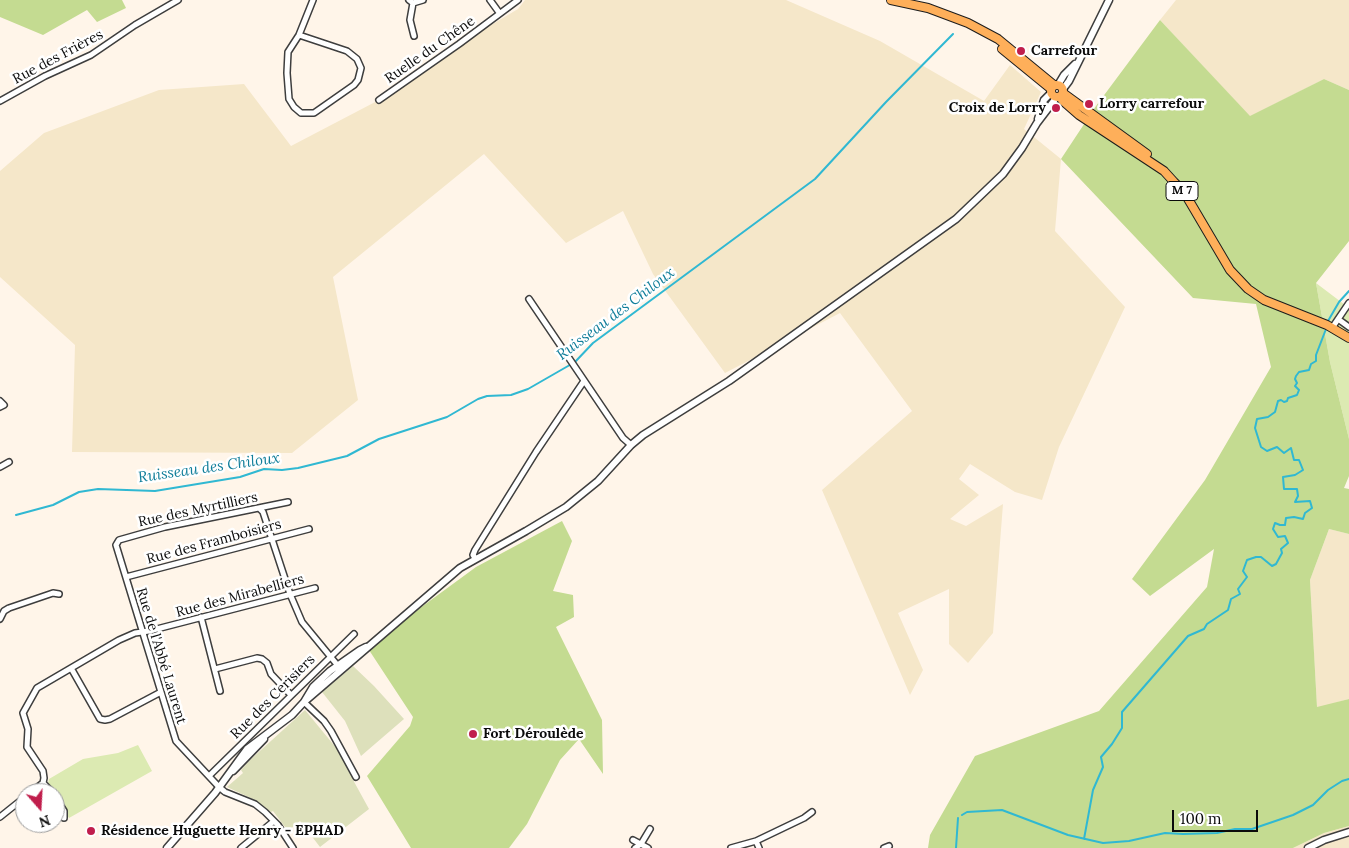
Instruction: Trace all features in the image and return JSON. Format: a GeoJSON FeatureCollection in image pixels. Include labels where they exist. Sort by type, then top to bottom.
{"type":"FeatureCollection","features":[{"type":"Feature","properties":{"kind":"main road","name":"M 7"},"geometry":{"type":"LineString","coordinates":[[891,0],[950,15],[982,31],[1057,91],[1063,101],[1079,115],[1164,171],[1184,192],[1219,252],[1238,279],[1248,289],[1264,300],[1328,326],[1349,338]]}},
{"type":"Feature","properties":{"kind":"street","name":"Rue des Frières"},"geometry":{"type":"LineString","coordinates":[[0,101],[45,76],[96,52],[143,20],[178,0]]}},
{"type":"Feature","properties":{"kind":"street"},"geometry":{"type":"LineString","coordinates":[[299,35],[347,51],[357,59],[361,68],[358,80],[354,85],[314,113],[302,113],[294,107],[289,99],[287,80],[288,52],[299,35],[313,0]]}},
{"type":"Feature","properties":{"kind":"street"},"geometry":{"type":"LineString","coordinates":[[414,36],[410,20],[411,2],[423,0]]}},
{"type":"Feature","properties":{"kind":"street"},"geometry":{"type":"LineString","coordinates":[[490,0],[498,11]]}},
{"type":"Feature","properties":{"kind":"street","name":"Ruelle du Chêne"},"geometry":{"type":"LineString","coordinates":[[379,100],[518,0]]}},
{"type":"Feature","properties":{"kind":"street"},"geometry":{"type":"LineString","coordinates":[[167,848],[226,778],[274,729],[292,715],[340,667],[352,662],[460,568],[475,558],[526,532],[583,495],[631,445],[729,381],[932,237],[983,195],[1003,174],[1022,148],[1037,123],[1044,100],[1069,81],[1108,0]]}},
{"type":"Feature","properties":{"kind":"street"},"geometry":{"type":"LineString","coordinates":[[1057,91],[1064,75],[1078,61]]}},
{"type":"Feature","properties":{"kind":"street"},"geometry":{"type":"LineString","coordinates":[[530,298],[623,438],[631,445]]}},
{"type":"Feature","properties":{"kind":"street"},"geometry":{"type":"LineString","coordinates":[[1328,326],[1338,319],[1349,303]]}},
{"type":"Feature","properties":{"kind":"street"},"geometry":{"type":"LineString","coordinates":[[1338,319],[1349,327]]}},
{"type":"Feature","properties":{"kind":"street"},"geometry":{"type":"LineString","coordinates":[[475,558],[473,556],[475,550],[536,452],[584,381]]}},
{"type":"Feature","properties":{"kind":"street"},"geometry":{"type":"LineString","coordinates":[[0,467],[9,462]]}},
{"type":"Feature","properties":{"kind":"street","name":"Rue des Myrtilliers"},"geometry":{"type":"LineString","coordinates":[[116,545],[119,540],[165,527],[288,502]]}},
{"type":"Feature","properties":{"kind":"street"},"geometry":{"type":"LineString","coordinates":[[260,509],[263,512],[290,594],[304,625],[340,667]]}},
{"type":"Feature","properties":{"kind":"street","name":"Rue des Framboisiers"},"geometry":{"type":"LineString","coordinates":[[126,577],[309,529]]}},
{"type":"Feature","properties":{"kind":"street","name":"Rue de l'Abbé Laurent"},"geometry":{"type":"LineString","coordinates":[[116,545],[176,741],[219,787]]}},
{"type":"Feature","properties":{"kind":"street","name":"Rue des Mirabelliers"},"geometry":{"type":"LineString","coordinates":[[43,783],[43,772],[27,748],[28,729],[23,712],[37,688],[119,640],[135,633],[315,588]]}},
{"type":"Feature","properties":{"kind":"street"},"geometry":{"type":"LineString","coordinates":[[0,620],[2,609],[53,594],[59,594]]}},
{"type":"Feature","properties":{"kind":"street"},"geometry":{"type":"LineString","coordinates":[[201,617],[220,690]]}},
{"type":"Feature","properties":{"kind":"street","name":"Rue des Cerisiers"},"geometry":{"type":"LineString","coordinates":[[209,776],[354,634]]}},
{"type":"Feature","properties":{"kind":"street"},"geometry":{"type":"LineString","coordinates":[[215,669],[257,658],[262,659],[267,663],[271,674],[291,695]]}},
{"type":"Feature","properties":{"kind":"street"},"geometry":{"type":"LineString","coordinates":[[71,668],[100,719],[110,719],[161,692]]}},
{"type":"Feature","properties":{"kind":"street"},"geometry":{"type":"LineString","coordinates":[[304,702],[328,726],[356,777]]}},
{"type":"Feature","properties":{"kind":"street"},"geometry":{"type":"LineString","coordinates":[[219,787],[225,792],[255,804],[274,821],[293,848]]}},
{"type":"Feature","properties":{"kind":"street"},"geometry":{"type":"LineString","coordinates":[[0,817],[15,805]]}},
{"type":"Feature","properties":{"kind":"street"},"geometry":{"type":"LineString","coordinates":[[731,848],[756,841],[804,818],[812,812]]}},
{"type":"Feature","properties":{"kind":"street"},"geometry":{"type":"LineString","coordinates":[[241,848],[274,821]]}},
{"type":"Feature","properties":{"kind":"street"},"geometry":{"type":"LineString","coordinates":[[635,848],[640,844],[650,828]]}},
{"type":"Feature","properties":{"kind":"street"},"geometry":{"type":"LineString","coordinates":[[1308,848],[1324,840],[1349,832]]}},
{"type":"Feature","properties":{"kind":"street"},"geometry":{"type":"LineString","coordinates":[[634,840],[648,848]]}},
{"type":"Feature","properties":{"kind":"street"},"geometry":{"type":"LineString","coordinates":[[756,841],[759,848]]}},
{"type":"Feature","properties":{"kind":"shaded area"},"geometry":{"type":"Polygon","coordinates":[[[525,0],[786,0],[880,41],[984,101],[1010,65],[1041,92],[1024,129],[1061,159],[1055,231],[1125,307],[1059,447],[1042,500],[1015,492],[970,464],[959,479],[979,495],[950,519],[966,526],[1003,504],[993,633],[968,663],[949,644],[949,589],[898,613],[923,670],[910,695],[822,490],[912,411],[840,313],[725,373],[653,274],[623,211],[566,243],[484,154],[333,277],[358,400],[292,453],[72,452],[75,345],[0,277],[0,171],[44,133],[159,90],[244,84],[291,146],[379,100],[459,44],[518,9],[525,0]]]}},
{"type":"Feature","properties":{"kind":"shaded area"},"geometry":{"type":"Polygon","coordinates":[[[1176,0],[1349,0],[1349,90],[1324,79],[1250,117],[1160,20],[1176,0]]]}},
{"type":"Feature","properties":{"kind":"shaded area"},"geometry":{"type":"Polygon","coordinates":[[[1329,529],[1349,534],[1349,699],[1317,708],[1310,580],[1329,529]]]}},
{"type":"Feature","properties":{"kind":"shaded area"},"geometry":{"type":"Polygon","coordinates":[[[1349,826],[1349,848],[1293,848],[1324,833],[1349,826]]]}},
{"type":"Feature","properties":{"kind":"green space"},"geometry":{"type":"Polygon","coordinates":[[[0,0],[122,0],[126,8],[97,22],[87,10],[43,35],[0,17],[0,0]]]}},
{"type":"Feature","properties":{"kind":"green space"},"geometry":{"type":"Polygon","coordinates":[[[1160,20],[1250,116],[1324,79],[1349,90],[1349,241],[1316,283],[1330,362],[1349,439],[1349,476],[1344,488],[1349,489],[1349,534],[1329,529],[1310,580],[1317,707],[1349,699],[1349,826],[1324,833],[1293,848],[928,848],[930,835],[975,756],[1099,711],[1207,587],[1214,549],[1150,596],[1132,579],[1205,480],[1271,367],[1256,304],[1193,298],[1061,159],[1096,106],[1160,20]]]}},
{"type":"Feature","properties":{"kind":"green space"},"geometry":{"type":"Polygon","coordinates":[[[1316,283],[1349,308],[1349,439],[1330,362],[1316,283]]]}},
{"type":"Feature","properties":{"kind":"green space"},"geometry":{"type":"Polygon","coordinates":[[[562,521],[572,541],[553,591],[573,595],[574,617],[556,627],[602,720],[603,774],[579,739],[560,760],[527,824],[509,848],[411,848],[367,776],[410,726],[413,717],[367,647],[476,567],[562,521]]]}},
{"type":"Feature","properties":{"kind":"green space"},"geometry":{"type":"Polygon","coordinates":[[[353,666],[404,719],[361,756],[345,721],[322,692],[353,666]]]}},
{"type":"Feature","properties":{"kind":"green space"},"geometry":{"type":"Polygon","coordinates":[[[305,710],[342,755],[369,809],[320,847],[300,821],[288,831],[273,811],[271,812],[255,800],[227,787],[243,773],[241,770],[250,760],[305,710]]]}},
{"type":"Feature","properties":{"kind":"green space"},"geometry":{"type":"Polygon","coordinates":[[[138,745],[152,771],[69,818],[65,811],[65,783],[48,783],[49,779],[83,759],[118,753],[138,745]]]}},
{"type":"Feature","properties":{"kind":"waterway","name":"Ruisseau des Chiloux"},"geometry":{"type":"LineString","coordinates":[[16,515],[53,505],[79,492],[98,489],[155,491],[240,477],[264,469],[282,470],[298,468],[347,456],[379,439],[447,417],[478,399],[487,396],[511,395],[528,389],[575,362],[593,343],[815,179],[886,102],[953,34]]}},
{"type":"Feature","properties":{"kind":"waterway"},"geometry":{"type":"LineString","coordinates":[[1328,321],[1339,302],[1349,291]]}},
{"type":"Feature","properties":{"kind":"waterway"},"geometry":{"type":"LineString","coordinates":[[1084,839],[1093,790],[1103,767],[1101,757],[1122,728],[1122,712],[1188,636],[1204,629],[1207,624],[1228,610],[1231,599],[1240,594],[1238,589],[1247,577],[1243,571],[1247,560],[1261,557],[1272,566],[1276,564],[1282,553],[1281,549],[1288,543],[1285,536],[1278,537],[1273,529],[1275,523],[1285,525],[1286,518],[1303,519],[1305,513],[1312,508],[1310,501],[1295,502],[1298,496],[1297,489],[1284,489],[1283,477],[1295,475],[1303,470],[1299,460],[1294,460],[1291,448],[1284,453],[1277,447],[1267,451],[1261,447],[1255,428],[1257,419],[1268,417],[1275,412],[1278,401],[1284,402],[1288,398],[1297,395],[1299,390],[1295,386],[1297,383],[1296,376],[1299,372],[1309,370],[1311,364],[1316,361],[1316,355],[1326,329]]}},
{"type":"Feature","properties":{"kind":"waterway"},"geometry":{"type":"LineString","coordinates":[[962,815],[967,812],[1002,810],[1068,835],[1103,843],[1129,841],[1165,833],[1217,833],[1235,829],[1252,829],[1293,815],[1313,805],[1328,790],[1349,779]]}},
{"type":"Feature","properties":{"kind":"waterway"},"geometry":{"type":"LineString","coordinates":[[956,848],[958,818]]}},
{"type":"Feature","properties":{"kind":"place","name":"Carrefour"},"geometry":{"type":"Point","coordinates":[1021,51]}},
{"type":"Feature","properties":{"kind":"place","name":"Lorry carrefour"},"geometry":{"type":"Point","coordinates":[1089,104]}},
{"type":"Feature","properties":{"kind":"place","name":"Croix de Lorry"},"geometry":{"type":"Point","coordinates":[1056,108]}},
{"type":"Feature","properties":{"kind":"place","name":"Fort Déroulède"},"geometry":{"type":"Point","coordinates":[473,734]}},
{"type":"Feature","properties":{"kind":"place","name":"Résidence Huguette Henry - EPHAD"},"geometry":{"type":"Point","coordinates":[91,831]}}]}
